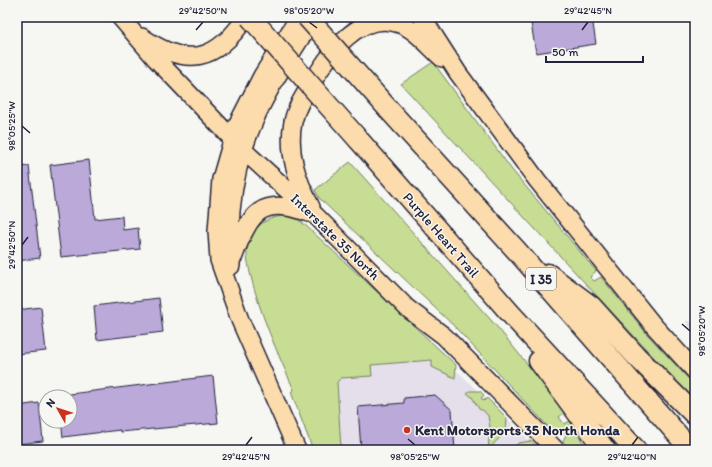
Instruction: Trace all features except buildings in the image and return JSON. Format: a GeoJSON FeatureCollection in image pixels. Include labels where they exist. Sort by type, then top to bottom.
{"type":"FeatureCollection","features":[{"type":"Feature","properties":{"kind":"highway","name":"Purple Heart Trail"},"geometry":{"type":"LineString","coordinates":[[250,17],[510,313],[636,450]]}},
{"type":"Feature","properties":{"kind":"highway","name":"I 35"},"geometry":{"type":"LineString","coordinates":[[307,17],[517,251],[691,450]]}},
{"type":"Feature","properties":{"kind":"highway"},"geometry":{"type":"LineString","coordinates":[[517,251],[591,306],[636,356],[695,415]]}},
{"type":"Feature","properties":{"kind":"highway"},"geometry":{"type":"LineString","coordinates":[[510,313],[535,355],[605,450]]}},
{"type":"Feature","properties":{"kind":"main road"},"geometry":{"type":"LineString","coordinates":[[124,22],[166,50],[187,57],[205,54],[218,48],[231,36],[246,17]]}},
{"type":"Feature","properties":{"kind":"main road"},"geometry":{"type":"LineString","coordinates":[[297,450],[240,320],[229,272],[220,260],[217,214],[221,179],[237,144],[243,110],[262,76],[299,17]]}},
{"type":"Feature","properties":{"kind":"main road"},"geometry":{"type":"LineString","coordinates":[[237,144],[250,129],[274,79],[314,17]]}},
{"type":"Feature","properties":{"kind":"main road"},"geometry":{"type":"LineString","coordinates":[[422,17],[458,72],[537,180],[654,326],[695,371]]}},
{"type":"Feature","properties":{"kind":"main road"},"geometry":{"type":"LineString","coordinates":[[316,216],[304,193],[294,168],[291,146],[293,122],[301,100],[327,58],[348,36],[367,24],[384,21],[397,23],[410,29],[458,72]]}},
{"type":"Feature","properties":{"kind":"main road","name":"Interstate 35 North"},"geometry":{"type":"LineString","coordinates":[[124,22],[156,59],[237,144],[316,216],[407,308],[444,336],[556,450]]}},
{"type":"Feature","properties":{"kind":"main road"},"geometry":{"type":"LineString","coordinates":[[229,272],[241,237],[250,219],[264,209],[276,206],[290,206],[316,216]]}},
{"type":"Feature","properties":{"kind":"shaded area"},"geometry":{"type":"Polygon","coordinates":[[[686,321],[695,321],[695,334],[688,326],[686,321]]]}},
{"type":"Feature","properties":{"kind":"shaded area"},"geometry":{"type":"Polygon","coordinates":[[[409,326],[539,450],[312,450],[291,392],[409,326]]]}},
{"type":"Feature","properties":{"kind":"green space"},"geometry":{"type":"Polygon","coordinates":[[[433,62],[512,170],[596,271],[590,277],[594,281],[601,277],[647,334],[695,386],[695,402],[401,84],[433,62]]]}},
{"type":"Feature","properties":{"kind":"green space"},"geometry":{"type":"Polygon","coordinates":[[[350,162],[498,328],[540,380],[564,413],[559,417],[564,424],[570,421],[585,446],[592,450],[571,450],[563,441],[566,435],[561,431],[557,436],[453,325],[319,198],[315,190],[350,162]]]}},
{"type":"Feature","properties":{"kind":"green space"},"geometry":{"type":"Polygon","coordinates":[[[284,216],[297,219],[304,224],[456,365],[455,378],[432,367],[432,360],[371,365],[372,376],[341,378],[337,382],[341,449],[338,450],[313,450],[291,392],[294,390],[264,318],[250,273],[247,252],[248,242],[254,230],[259,225],[271,219],[284,216]]]}},
{"type":"Feature","properties":{"kind":"green space"},"geometry":{"type":"Polygon","coordinates":[[[469,391],[480,391],[484,395],[481,398],[484,401],[487,398],[507,418],[506,431],[488,450],[490,427],[488,416],[484,411],[479,409],[472,397],[467,393],[469,391]]]}},
{"type":"Feature","properties":{"kind":"green space"},"geometry":{"type":"Polygon","coordinates":[[[531,441],[540,450],[511,450],[518,443],[531,441]]]}},
{"type":"Feature","properties":{"kind":"place","name":"Kent Motorsports 35 North Honda"},"geometry":{"type":"Point","coordinates":[407,430]}}]}
